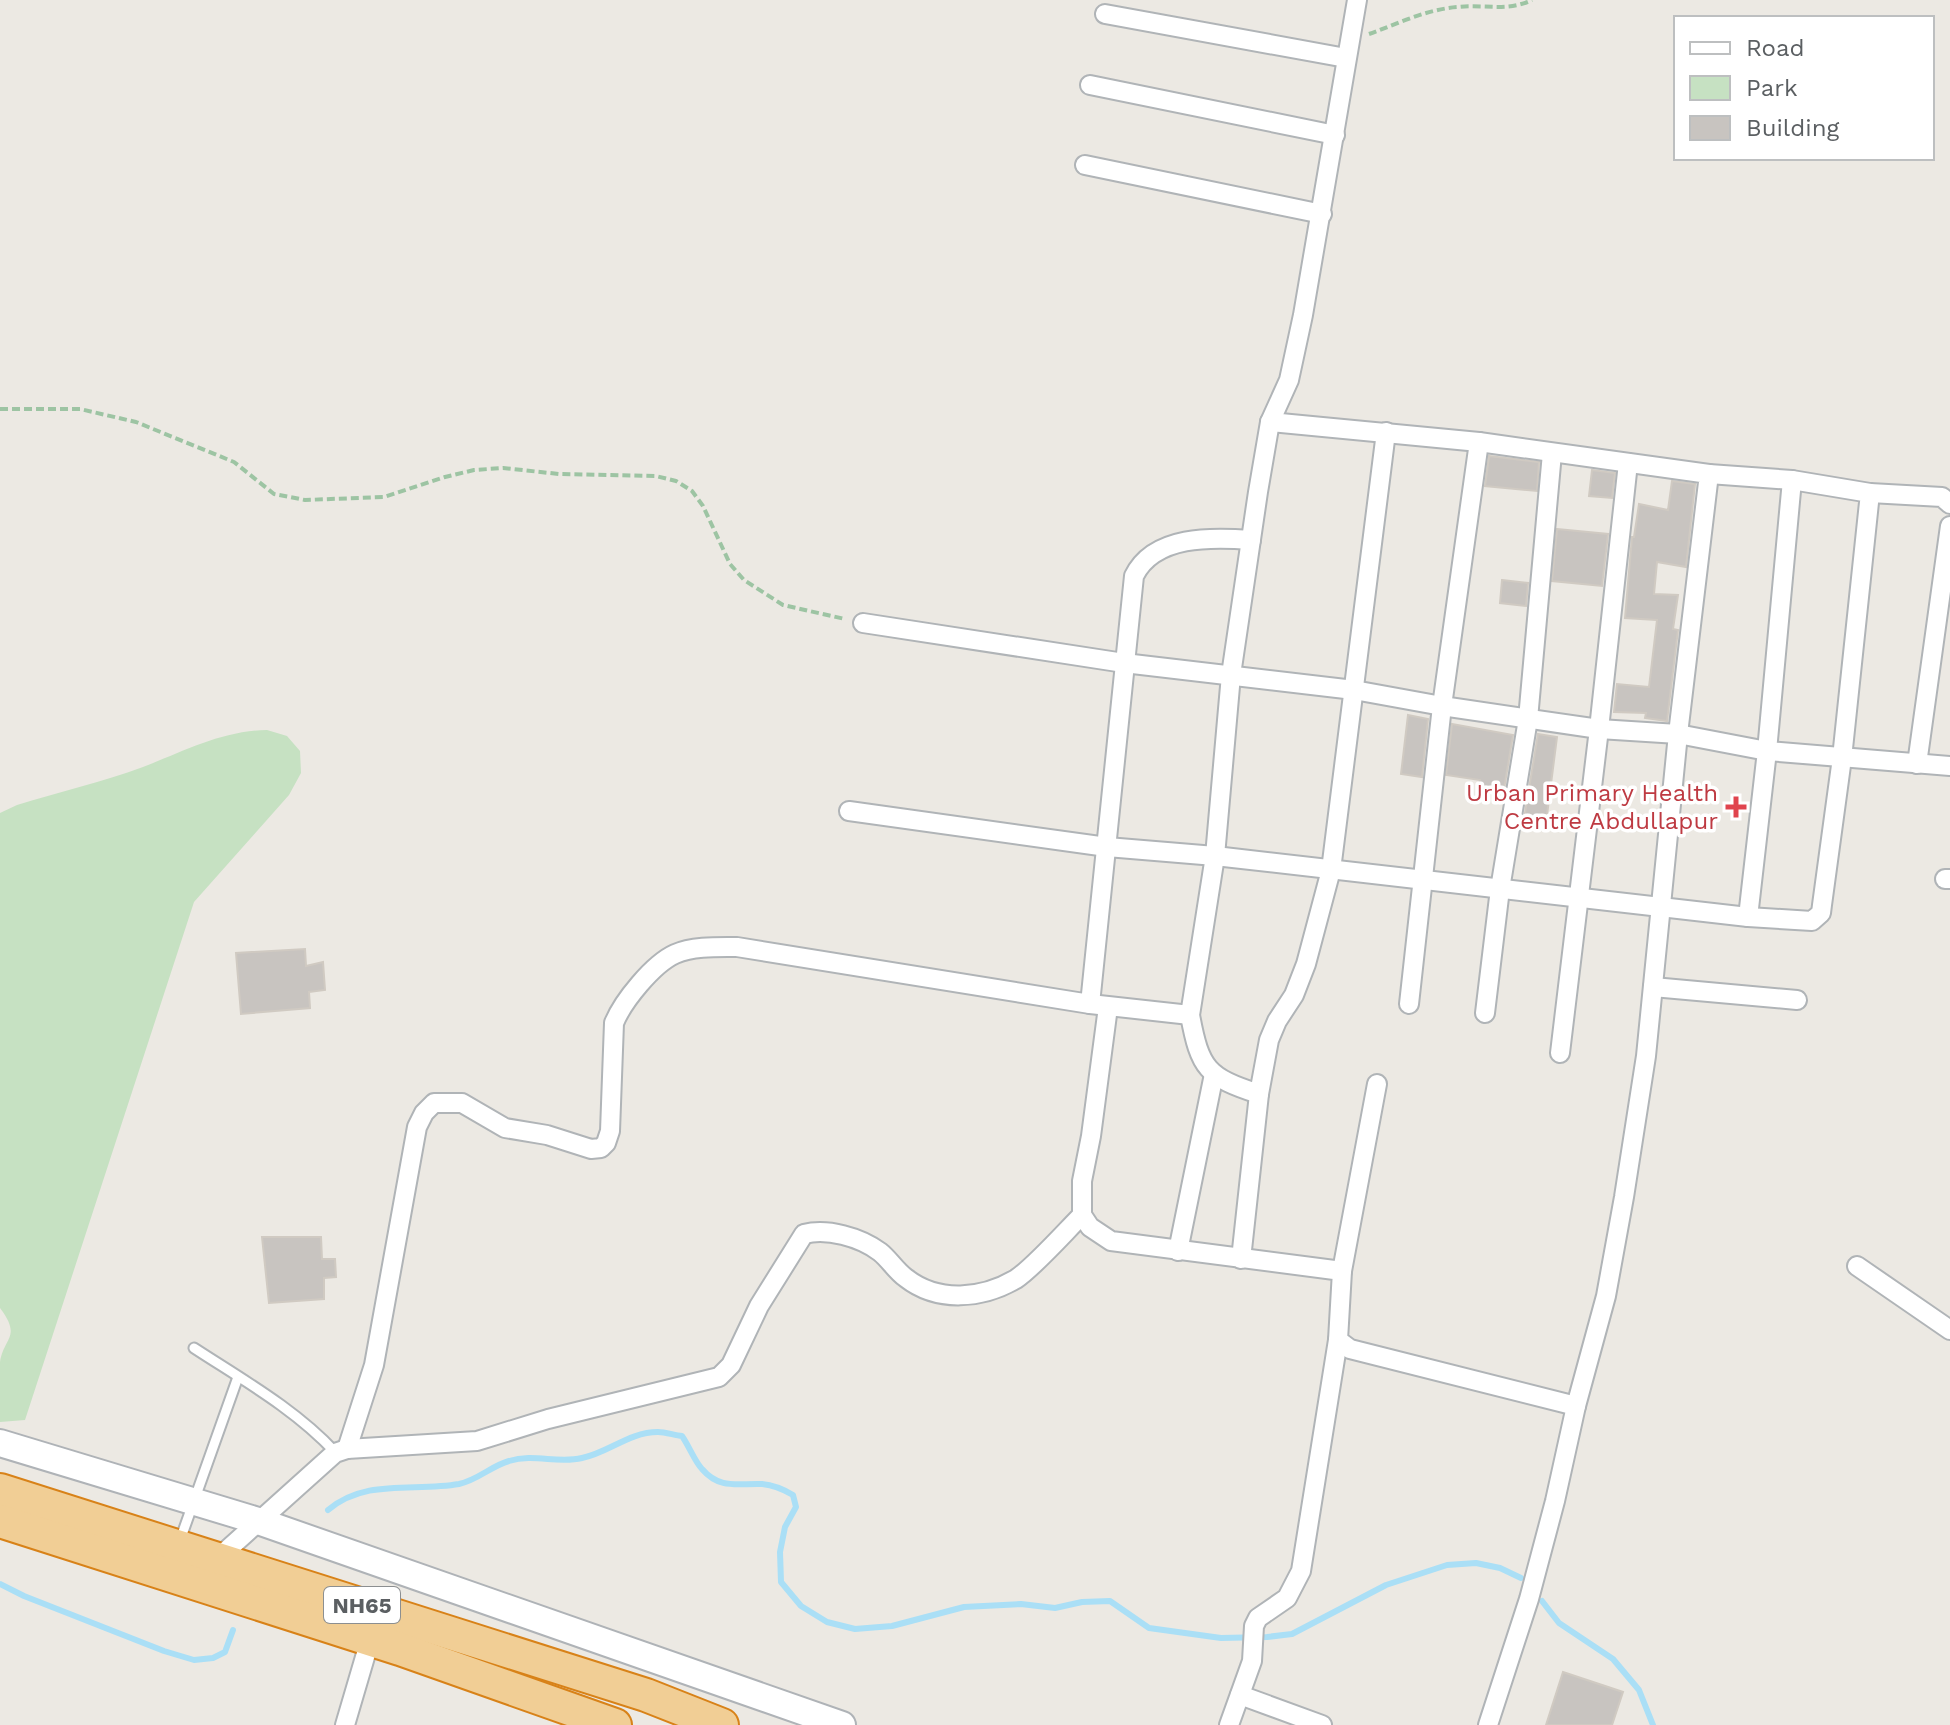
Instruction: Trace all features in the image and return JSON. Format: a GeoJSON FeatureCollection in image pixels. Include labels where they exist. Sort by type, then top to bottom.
{"type":"FeatureCollection","features":[{"type":"Feature","properties":{"kind":"highway","name":"NH65"},"geometry":{"type":"LineString","coordinates":[[0,1490],[646,1695],[722,1725]]}},
{"type":"Feature","properties":{"kind":"highway","name":"NH65"},"geometry":{"type":"LineString","coordinates":[[0,1521],[370,1640],[615,1725]]}},
{"type":"Feature","properties":{"kind":"street"},"geometry":{"type":"LineString","coordinates":[[1259,1094],[1236,1087],[1214,1074],[1201,1059],[1190,1015],[1215,856],[1231,675],[1270,422],[1289,380],[1322,214],[1357,0]]}},
{"type":"Feature","properties":{"kind":"street"},"geometry":{"type":"LineString","coordinates":[[1105,14],[1347,50]]}},
{"type":"Feature","properties":{"kind":"street"},"geometry":{"type":"LineString","coordinates":[[1090,85],[1335,135]]}},
{"type":"Feature","properties":{"kind":"street"},"geometry":{"type":"LineString","coordinates":[[1085,165],[1322,214]]}},
{"type":"Feature","properties":{"kind":"street"},"geometry":{"type":"LineString","coordinates":[[1270,422],[1479,442],[1709,474],[1792,480],[1870,493],[1942,497],[1950,504]]}},
{"type":"Feature","properties":{"kind":"street"},"geometry":{"type":"LineString","coordinates":[[1241,1259],[1259,1094],[1269,1040],[1294,995],[1306,964],[1331,870],[1386,432]]}},
{"type":"Feature","properties":{"kind":"street"},"geometry":{"type":"LineString","coordinates":[[1409,1004],[1442,706],[1479,442]]}},
{"type":"Feature","properties":{"kind":"street"},"geometry":{"type":"LineString","coordinates":[[1485,1013],[1500,889],[1528,719],[1552,453]]}},
{"type":"Feature","properties":{"kind":"street"},"geometry":{"type":"LineString","coordinates":[[1560,1053],[1628,463]]}},
{"type":"Feature","properties":{"kind":"street"},"geometry":{"type":"LineString","coordinates":[[1488,1725],[1529,1599],[1606,1296],[1622,1212],[1646,1056],[1678,734],[1709,474]]}},
{"type":"Feature","properties":{"kind":"street"},"geometry":{"type":"LineString","coordinates":[[1748,917],[1792,480]]}},
{"type":"Feature","properties":{"kind":"street"},"geometry":{"type":"LineString","coordinates":[[849,811],[1107,847],[1215,856],[1748,917],[1812,921],[1821,913],[1842,758],[1870,493]]}},
{"type":"Feature","properties":{"kind":"street"},"geometry":{"type":"LineString","coordinates":[[1917,764],[1942,643],[1950,526]]}},
{"type":"Feature","properties":{"kind":"street"},"geometry":{"type":"LineString","coordinates":[[1251,540],[1194,540],[1166,548],[1148,556],[1134,576],[1107,847],[1093,1123],[1082,1181],[1082,1215],[1090,1227],[1111,1241],[1342,1271]]}},
{"type":"Feature","properties":{"kind":"street"},"geometry":{"type":"LineString","coordinates":[[863,623],[1124,663],[1354,690],[1599,729],[1678,734],[1767,751],[1950,766]]}},
{"type":"Feature","properties":{"kind":"street"},"geometry":{"type":"LineString","coordinates":[[217,1559],[341,1451],[373,1374],[417,1127],[424,1113],[434,1103],[462,1103],[513,1131],[547,1135],[591,1149],[601,1148],[610,1131],[614,1023],[621,1007],[642,981],[675,954],[705,948],[737,947],[1099,1006],[1190,1015]]}},
{"type":"Feature","properties":{"kind":"street"},"geometry":{"type":"LineString","coordinates":[[1653,987],[1797,1000]]}},
{"type":"Feature","properties":{"kind":"street"},"geometry":{"type":"LineString","coordinates":[[1178,1251],[1214,1074]]}},
{"type":"Feature","properties":{"kind":"street"},"geometry":{"type":"LineString","coordinates":[[1229,1725],[1254,1647],[1254,1626],[1258,1618],[1287,1598],[1301,1571],[1338,1340],[1342,1271],[1377,1084]]}},
{"type":"Feature","properties":{"kind":"street"},"geometry":{"type":"LineString","coordinates":[[341,1451],[477,1441],[548,1419],[719,1377],[731,1365],[759,1306],[804,1234],[830,1232],[868,1245],[915,1284],[951,1297],[1000,1288],[1019,1277],[1082,1215]]}},
{"type":"Feature","properties":{"kind":"street"},"geometry":{"type":"LineString","coordinates":[[1857,1266],[1950,1330]]}},
{"type":"Feature","properties":{"kind":"street"},"geometry":{"type":"LineString","coordinates":[[1338,1340],[1360,1352],[1576,1406]]}},
{"type":"Feature","properties":{"kind":"street"},"geometry":{"type":"LineString","coordinates":[[0,1443],[258,1521],[842,1725]]}},
{"type":"Feature","properties":{"kind":"street"},"geometry":{"type":"LineString","coordinates":[[345,1725],[370,1640]]}},
{"type":"Feature","properties":{"kind":"street"},"geometry":{"type":"LineString","coordinates":[[1240,1695],[1322,1725]]}},
{"type":"Feature","properties":{"kind":"lane"},"geometry":{"type":"LineString","coordinates":[[194,1348],[341,1451]]}},
{"type":"Feature","properties":{"kind":"lane"},"geometry":{"type":"LineString","coordinates":[[178,1546],[238,1377]]}},
{"type":"Feature","properties":{"kind":"path"},"geometry":{"type":"LineString","coordinates":[[1347,50],[1434,11],[1458,7],[1504,9],[1532,0]]}},
{"type":"Feature","properties":{"kind":"path"},"geometry":{"type":"LineString","coordinates":[[0,409],[80,409],[136,422],[234,462],[274,494],[305,500],[384,497],[474,470],[503,468],[559,474],[666,478],[692,491],[703,506],[730,564],[755,590],[783,605],[863,623]]}},
{"type":"Feature","properties":{"kind":"green space"},"geometry":{"type":"Polygon","coordinates":[[[267,730],[287,736],[300,751],[301,773],[289,795],[194,902],[25,1420],[0,1422],[0,1362],[11,1331],[0,1308],[0,813],[17,805],[143,767],[219,738],[267,730]]]}},
{"type":"Feature","properties":{"kind":"building"},"geometry":{"type":"Polygon","coordinates":[[[1489,456],[1539,462],[1537,491],[1485,486],[1489,456]]]}},
{"type":"Feature","properties":{"kind":"building"},"geometry":{"type":"Polygon","coordinates":[[[1592,470],[1615,473],[1612,498],[1589,496],[1592,470]]]}},
{"type":"Feature","properties":{"kind":"building"},"geometry":{"type":"Polygon","coordinates":[[[1672,481],[1695,484],[1686,567],[1657,562],[1654,594],[1678,595],[1673,629],[1678,630],[1667,721],[1645,718],[1646,713],[1614,712],[1617,684],[1649,687],[1657,620],[1625,618],[1632,537],[1639,504],[1668,510],[1672,481]]]}},
{"type":"Feature","properties":{"kind":"building"},"geometry":{"type":"Polygon","coordinates":[[[1557,529],[1608,534],[1602,586],[1552,581],[1557,529]]]}},
{"type":"Feature","properties":{"kind":"building"},"geometry":{"type":"Polygon","coordinates":[[[1502,580],[1528,583],[1526,606],[1500,603],[1502,580]]]}},
{"type":"Feature","properties":{"kind":"building"},"geometry":{"type":"Polygon","coordinates":[[[1408,715],[1428,719],[1422,777],[1401,774],[1408,715]]]}},
{"type":"Feature","properties":{"kind":"building"},"geometry":{"type":"Polygon","coordinates":[[[1452,724],[1513,735],[1504,789],[1479,785],[1480,780],[1446,775],[1452,724]]]}},
{"type":"Feature","properties":{"kind":"building"},"geometry":{"type":"Polygon","coordinates":[[[1538,734],[1557,737],[1546,823],[1524,819],[1538,734]]]}},
{"type":"Feature","properties":{"kind":"building"},"geometry":{"type":"Polygon","coordinates":[[[305,949],[306,966],[323,962],[325,990],[309,992],[310,1008],[241,1014],[236,953],[305,949]]]}},
{"type":"Feature","properties":{"kind":"building"},"geometry":{"type":"Polygon","coordinates":[[[262,1237],[321,1237],[322,1259],[335,1259],[336,1277],[324,1278],[324,1299],[269,1303],[262,1237]]]}},
{"type":"Feature","properties":{"kind":"building"},"geometry":{"type":"Polygon","coordinates":[[[1563,1672],[1623,1692],[1612,1725],[1546,1725],[1563,1672]]]}},
{"type":"Feature","properties":{"kind":"waterway"},"geometry":{"type":"LineString","coordinates":[[328,1510],[343,1500],[374,1490],[459,1484],[509,1461],[582,1458],[638,1435],[661,1432],[682,1436],[699,1466],[716,1480],[730,1484],[766,1485],[793,1495],[796,1507],[785,1527],[780,1552],[781,1582],[801,1606],[827,1622],[855,1629],[892,1626],[964,1607],[1021,1604],[1055,1608],[1082,1602],[1110,1601],[1149,1628],[1221,1638],[1267,1637],[1292,1634],[1386,1585],[1447,1565],[1476,1563],[1500,1568],[1521,1578]]}},
{"type":"Feature","properties":{"kind":"waterway"},"geometry":{"type":"LineString","coordinates":[[0,1584],[164,1651],[194,1660],[213,1658],[225,1652],[233,1630]]}},
{"type":"Feature","properties":{"kind":"waterway"},"geometry":{"type":"LineString","coordinates":[[1542,1601],[1559,1623],[1613,1659],[1639,1690],[1653,1725]]}},
{"type":"Feature","properties":{"kind":"place","name":"Urban Primary Health Centre Abdullapur"},"geometry":{"type":"Point","coordinates":[1736,807]}}]}
